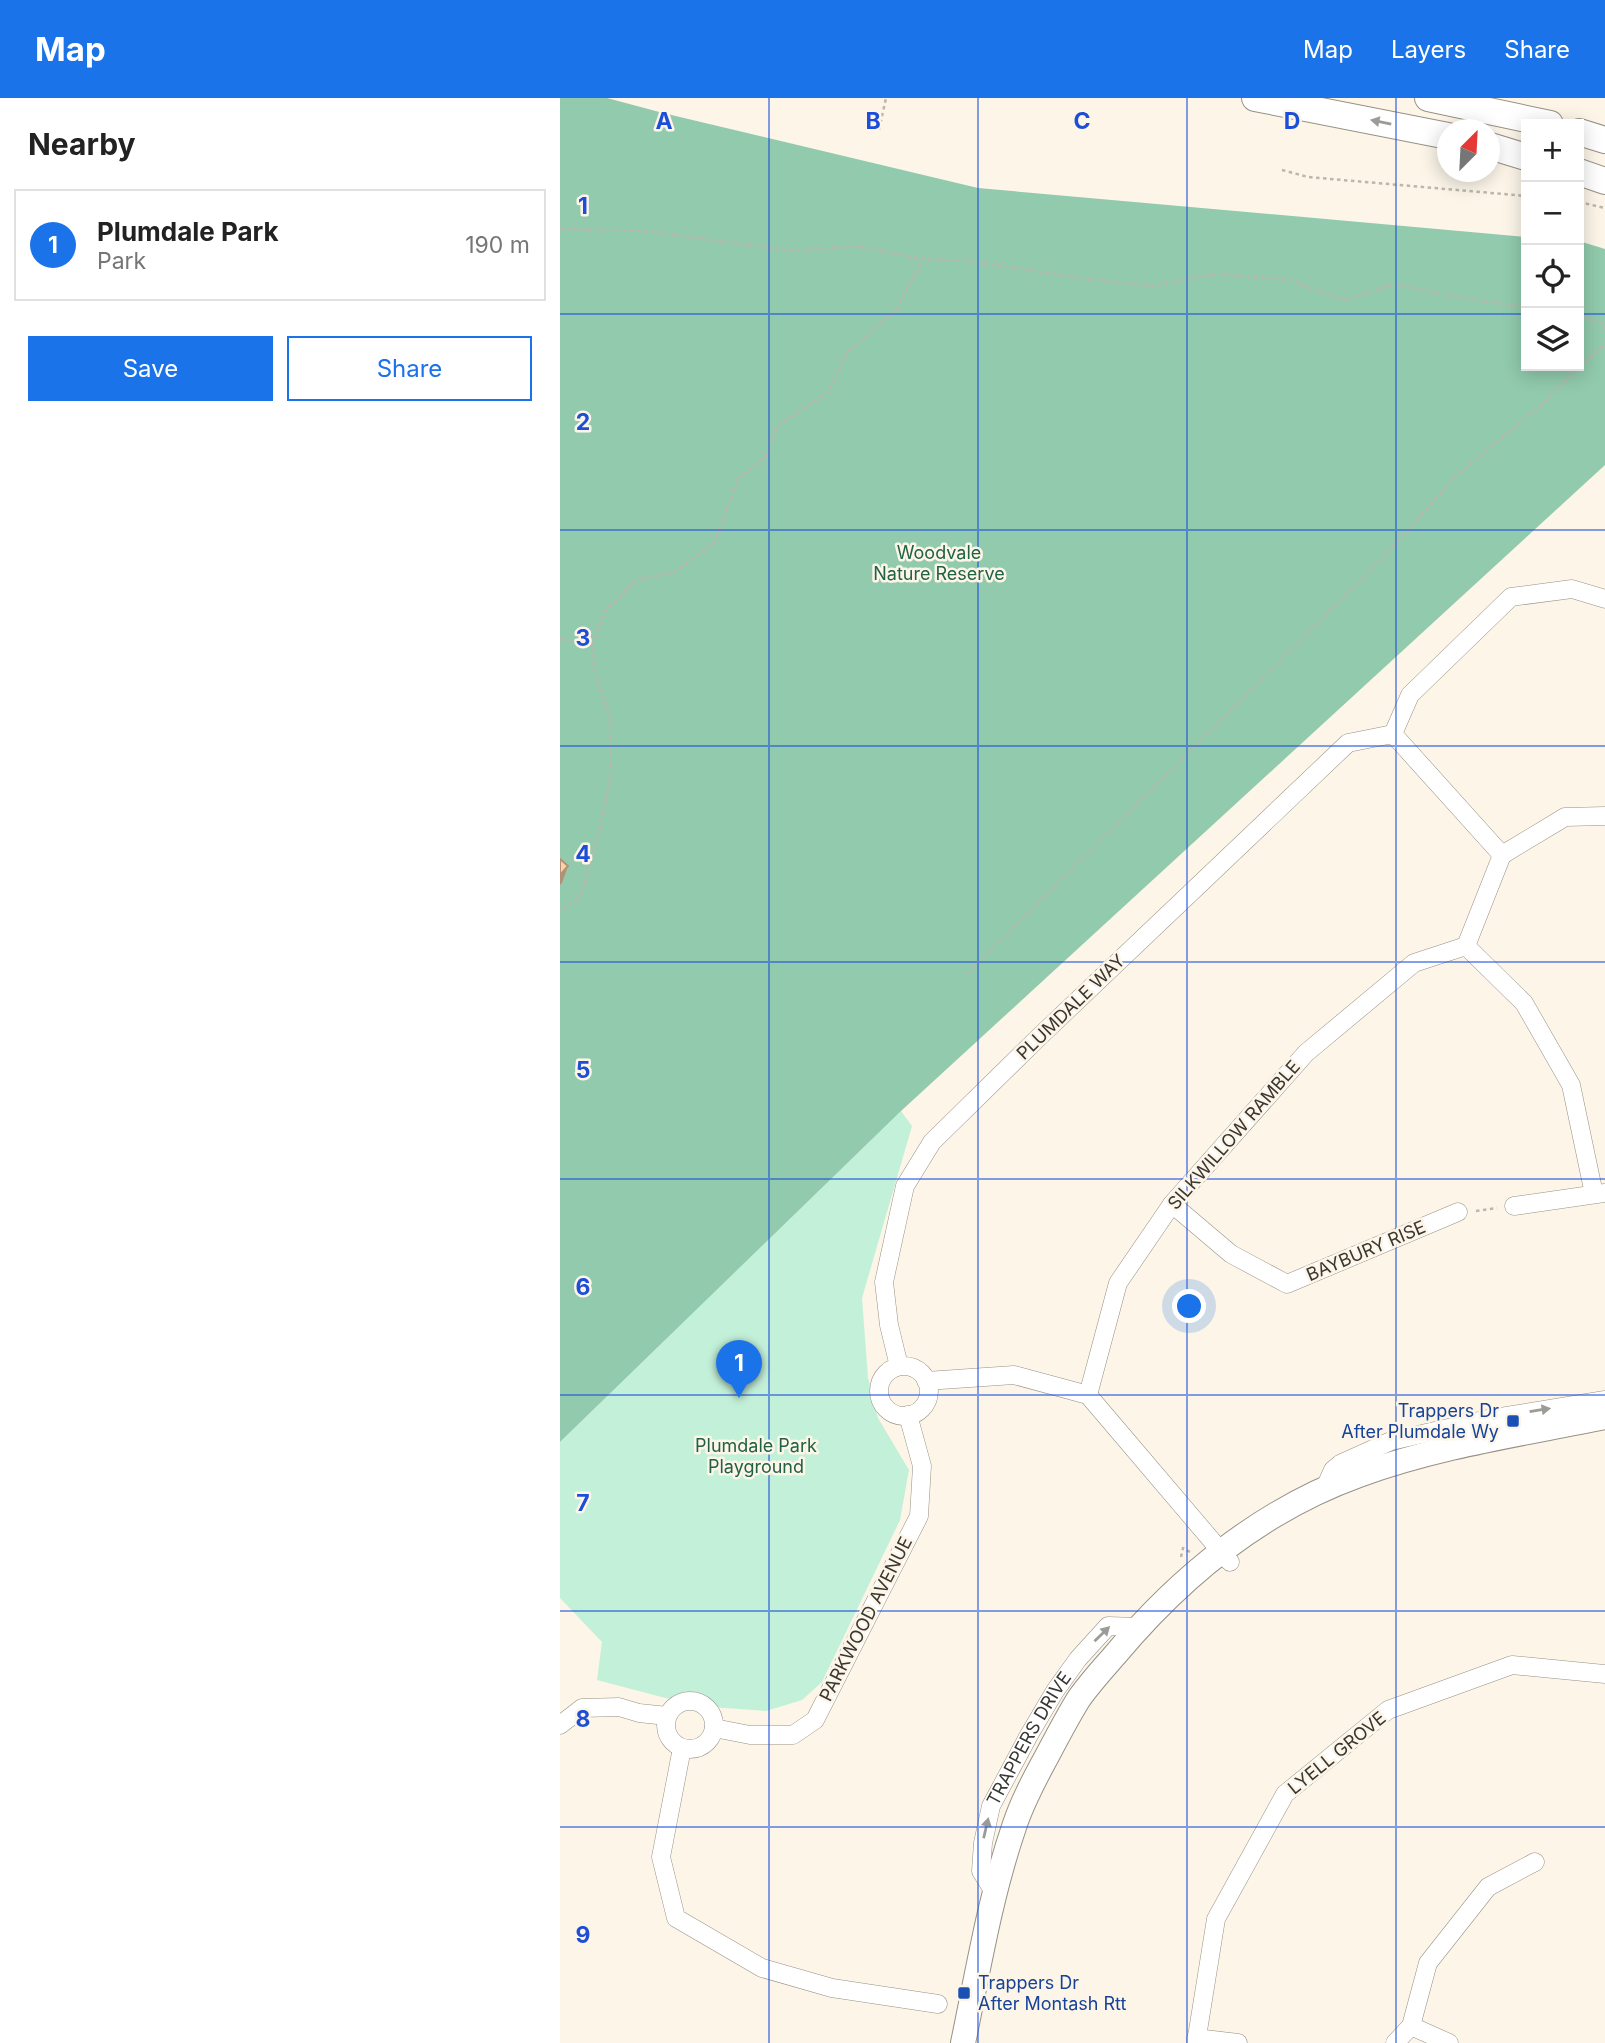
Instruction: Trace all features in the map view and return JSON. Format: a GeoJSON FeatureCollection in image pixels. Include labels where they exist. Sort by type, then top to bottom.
{"type":"FeatureCollection","features":[{"type":"Feature","properties":{"kind":"main road"},"geometry":{"type":"LineString","coordinates":[[1255,98],[1437,134]]}},
{"type":"Feature","properties":{"kind":"main road"},"geometry":{"type":"LineString","coordinates":[[1428,98],[1527,119]]}},
{"type":"Feature","properties":{"kind":"main road"},"geometry":{"type":"LineString","coordinates":[[1584,134],[1605,140]]}},
{"type":"Feature","properties":{"kind":"main road"},"geometry":{"type":"LineString","coordinates":[[1500,149],[1521,156]]}},
{"type":"Feature","properties":{"kind":"main road"},"geometry":{"type":"LineString","coordinates":[[1584,174],[1605,181]]}},
{"type":"Feature","properties":{"kind":"main road","name":"TRAPPERS DRIVE"},"geometry":{"type":"LineString","coordinates":[[977,2043],[1007,1896],[1029,1828],[1048,1784],[1076,1731],[1120,1671],[1226,1556],[1300,1501],[1356,1476],[1438,1450],[1605,1417]]}},
{"type":"Feature","properties":{"kind":"main road","name":"TRAPPERS DRIVE"},"geometry":{"type":"LineString","coordinates":[[963,2043],[994,1892],[1014,1825],[1047,1756],[1079,1700],[1138,1627],[1202,1566],[1339,1498],[1384,1479],[1493,1450],[1605,1432]]}},
{"type":"Feature","properties":{"kind":"street"},"geometry":{"type":"LineString","coordinates":[[1502,855],[1393,734],[1410,695],[1511,597],[1572,589],[1605,599]]}},
{"type":"Feature","properties":{"kind":"street","name":"PLUMDALE WAY"},"geometry":{"type":"LineString","coordinates":[[899,1366],[889,1325],[884,1282],[905,1186],[932,1142],[1348,743],[1393,734]]}},
{"type":"Feature","properties":{"kind":"street"},"geometry":{"type":"LineString","coordinates":[[1514,1206],[1599,1193],[1572,1085],[1524,1003],[1466,946],[1502,855],[1565,817],[1605,816]]}},
{"type":"Feature","properties":{"kind":"street","name":"SILKWILLOW RAMBLE"},"geometry":{"type":"LineString","coordinates":[[1088,1395],[1118,1283],[1172,1204],[1306,1053],[1414,963],[1466,946]]}},
{"type":"Feature","properties":{"kind":"street","name":"BAYBURY RISE"},"geometry":{"type":"LineString","coordinates":[[1172,1204],[1231,1254],[1287,1284],[1458,1212]]}},
{"type":"Feature","properties":{"kind":"street"},"geometry":{"type":"LineString","coordinates":[[899,1366],[915,1369],[926,1381],[928,1396],[925,1403],[915,1413],[908,1415],[899,1415],[885,1407],[879,1391],[884,1375],[899,1366]]}},
{"type":"Feature","properties":{"kind":"street"},"geometry":{"type":"LineString","coordinates":[[926,1381],[1014,1375],[1088,1395],[1226,1556]]}},
{"type":"Feature","properties":{"kind":"street","name":"TRAPPERS DRIVE"},"geometry":{"type":"LineString","coordinates":[[1324,1490],[1333,1469],[1391,1441],[1488,1419],[1605,1400]]}},
{"type":"Feature","properties":{"kind":"street","name":"PARKWOOD AVENUE"},"geometry":{"type":"LineString","coordinates":[[714,1728],[750,1735],[793,1735],[814,1720],[919,1517],[922,1466],[908,1415]]}},
{"type":"Feature","properties":{"kind":"street","name":"LYELL GROVE"},"geometry":{"type":"LineString","coordinates":[[1196,2040],[1216,1919],[1285,1794],[1388,1710],[1512,1665],[1605,1674]]}},
{"type":"Feature","properties":{"kind":"street"},"geometry":{"type":"LineString","coordinates":[[692,1701],[711,1713],[714,1728],[703,1745],[682,1748],[670,1739],[666,1731],[667,1716],[677,1704],[692,1701]]}},
{"type":"Feature","properties":{"kind":"street"},"geometry":{"type":"LineString","coordinates":[[560,1725],[582,1708],[619,1707],[639,1713],[667,1716]]}},
{"type":"Feature","properties":{"kind":"street"},"geometry":{"type":"LineString","coordinates":[[682,1748],[661,1857],[676,1918],[762,1968],[832,1988],[938,2004]]}},
{"type":"Feature","properties":{"kind":"street"},"geometry":{"type":"LineString","coordinates":[[1395,2043],[1411,2026],[1428,1963],[1488,1887],[1535,1862]]}},
{"type":"Feature","properties":{"kind":"street"},"geometry":{"type":"LineString","coordinates":[[1411,2026],[1449,2043]]}},
{"type":"Feature","properties":{"kind":"street"},"geometry":{"type":"LineString","coordinates":[[1196,2040],[1238,2043]]}},
{"type":"Feature","properties":{"kind":"path"},"geometry":{"type":"LineString","coordinates":[[879,130],[886,98]]}},
{"type":"Feature","properties":{"kind":"path"},"geometry":{"type":"LineString","coordinates":[[1282,170],[1308,177],[1521,196]]}},
{"type":"Feature","properties":{"kind":"path"},"geometry":{"type":"LineString","coordinates":[[1584,203],[1605,208]]}},
{"type":"Feature","properties":{"kind":"path"},"geometry":{"type":"LineString","coordinates":[[560,229],[644,230],[793,251],[855,246],[923,259],[970,261],[1093,280],[1154,286],[1215,274],[1289,280],[1345,300],[1394,284],[1521,306]]}},
{"type":"Feature","properties":{"kind":"path"},"geometry":{"type":"LineString","coordinates":[[560,911],[581,896],[611,775],[610,717],[595,672],[592,645],[604,612],[636,580],[675,572],[714,542],[739,477],[766,457],[777,426],[829,391],[847,352],[897,309],[923,259]]}},
{"type":"Feature","properties":{"kind":"path"},"geometry":{"type":"LineString","coordinates":[[1584,318],[1604,324],[1605,331]]}},
{"type":"Feature","properties":{"kind":"path"},"geometry":{"type":"LineString","coordinates":[[968,973],[1374,567],[1458,474],[1539,407],[1605,343]]}},
{"type":"Feature","properties":{"kind":"path"},"geometry":{"type":"LineString","coordinates":[[560,639],[592,645]]}},
{"type":"Feature","properties":{"kind":"path"},"geometry":{"type":"LineString","coordinates":[[1458,1212],[1514,1206]]}},
{"type":"Feature","properties":{"kind":"green space","name":"Woodvale Nature Reserve"},"geometry":{"type":"Polygon","coordinates":[[[560,98],[607,98],[978,188],[1521,237],[1521,371],[1584,371],[1584,243],[1605,249],[1605,465],[901,1111],[560,1442],[560,98]]]}},
{"type":"Feature","properties":{"kind":"green space","name":"Plumdale Park Playground"},"geometry":{"type":"Polygon","coordinates":[[[901,1111],[912,1126],[862,1298],[868,1378],[878,1418],[909,1470],[900,1520],[822,1682],[802,1700],[766,1711],[696,1706],[597,1680],[602,1642],[560,1598],[560,1442],[901,1111]]]}},
{"type":"Feature","properties":{"kind":"building"},"geometry":{"type":"Polygon","coordinates":[[[560,859],[568,866],[560,875],[560,859]]]}},
{"type":"Feature","properties":{"kind":"place","name":"Plumdale Park"},"geometry":{"type":"Point","coordinates":[739,1398]}},
{"type":"Feature","properties":{"kind":"place","name":"Trappers Dr After Plumdale Wy"},"geometry":{"type":"Point","coordinates":[1513,1421]}},
{"type":"Feature","properties":{"kind":"place","name":"Trappers Dr After Montash Rtt"},"geometry":{"type":"Point","coordinates":[964,1993]}}]}
